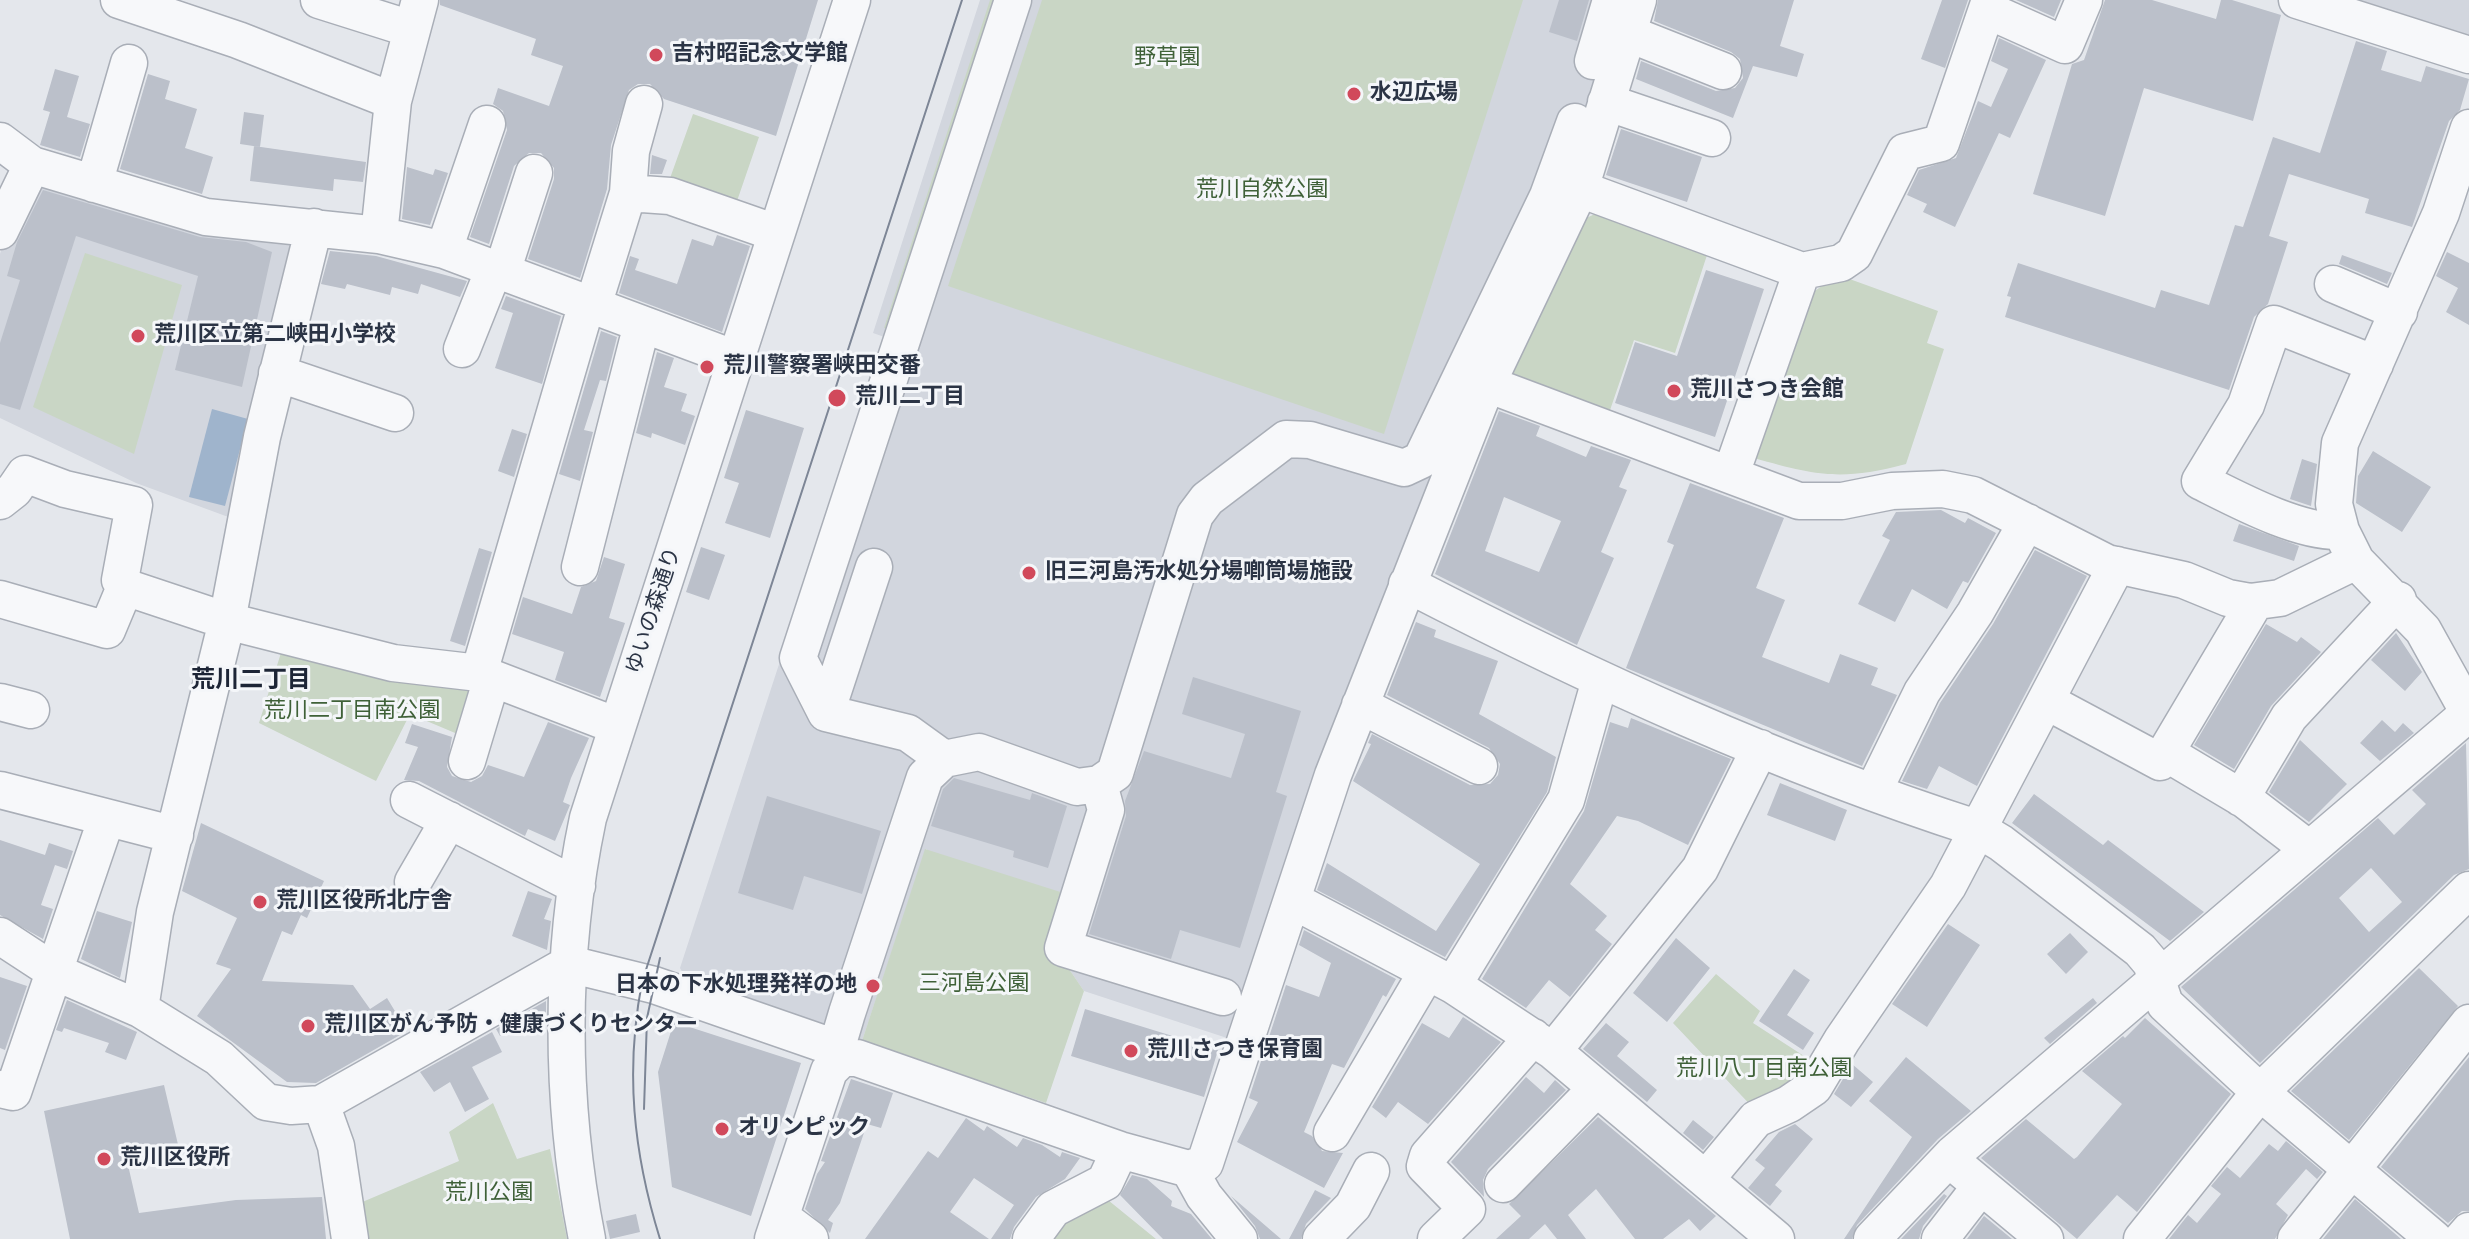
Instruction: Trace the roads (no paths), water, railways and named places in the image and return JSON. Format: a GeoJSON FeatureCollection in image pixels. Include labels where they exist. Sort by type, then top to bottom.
{"type":"FeatureCollection","features":[{"type":"Feature","properties":{"kind":"street"},"geometry":{"type":"LineString","coordinates":[[119,0],[238,40],[393,101]]}},
{"type":"Feature","properties":{"kind":"street"},"geometry":{"type":"LineString","coordinates":[[319,0],[415,15],[393,101],[379,235]]}},
{"type":"Feature","properties":{"kind":"street","name":"ゆいの森通り"},"geometry":{"type":"LineString","coordinates":[[587,1239],[569,1130],[569,964],[588,818],[852,0]]}},
{"type":"Feature","properties":{"kind":"street"},"geometry":{"type":"LineString","coordinates":[[944,759],[908,733],[826,713],[798,658],[1013,0]]}},
{"type":"Feature","properties":{"kind":"street"},"geometry":{"type":"LineString","coordinates":[[842,1058],[839,1040],[844,1022],[925,777],[944,759],[979,752],[1077,787],[1099,784],[1115,773],[1199,507],[1286,439],[1310,440],[1404,468],[1414,466],[1427,453],[1459,378],[1548,196],[1611,0]]}},
{"type":"Feature","properties":{"kind":"street"},"geometry":{"type":"LineString","coordinates":[[1580,189],[1802,271],[1841,263],[1854,254],[1905,152],[1941,143],[1989,5],[2065,45],[2084,0]]}},
{"type":"Feature","properties":{"kind":"street"},"geometry":{"type":"LineString","coordinates":[[2297,0],[2469,55]]}},
{"type":"Feature","properties":{"kind":"street"},"geometry":{"type":"LineString","coordinates":[[0,936],[55,972],[140,1009],[219,1058],[266,1102],[291,1106],[321,1104],[569,964],[654,985],[827,1045],[842,1058],[857,1058],[1120,1150],[1189,1169],[1205,1163],[1360,705],[1487,384],[1580,189],[1632,16],[1723,71]]}},
{"type":"Feature","properties":{"kind":"street"},"geometry":{"type":"LineString","coordinates":[[94,184],[129,63]]}},
{"type":"Feature","properties":{"kind":"street"},"geometry":{"type":"LineString","coordinates":[[1606,102],[1712,138]]}},
{"type":"Feature","properties":{"kind":"street"},"geometry":{"type":"LineString","coordinates":[[467,761],[485,675],[590,305],[628,193],[631,151],[644,104]]}},
{"type":"Feature","properties":{"kind":"street"},"geometry":{"type":"LineString","coordinates":[[444,250],[487,124]]}},
{"type":"Feature","properties":{"kind":"street"},"geometry":{"type":"LineString","coordinates":[[2349,546],[2334,504],[2340,443],[2441,213],[2469,128]]}},
{"type":"Feature","properties":{"kind":"street"},"geometry":{"type":"LineString","coordinates":[[0,141],[32,165],[206,217],[379,235],[444,250],[736,359]]}},
{"type":"Feature","properties":{"kind":"street"},"geometry":{"type":"LineString","coordinates":[[0,231],[32,165]]}},
{"type":"Feature","properties":{"kind":"street"},"geometry":{"type":"LineString","coordinates":[[462,349],[498,270],[534,173]]}},
{"type":"Feature","properties":{"kind":"street"},"geometry":{"type":"LineString","coordinates":[[628,193],[670,196],[776,233]]}},
{"type":"Feature","properties":{"kind":"street"},"geometry":{"type":"LineString","coordinates":[[140,1009],[155,912],[227,621],[277,373],[314,227]]}},
{"type":"Feature","properties":{"kind":"street"},"geometry":{"type":"LineString","coordinates":[[1731,474],[1802,271]]}},
{"type":"Feature","properties":{"kind":"street"},"geometry":{"type":"LineString","coordinates":[[2333,284],[2399,312]]}},
{"type":"Feature","properties":{"kind":"street"},"geometry":{"type":"LineString","coordinates":[[580,567],[642,324]]}},
{"type":"Feature","properties":{"kind":"street"},"geometry":{"type":"LineString","coordinates":[[1872,1239],[1949,1159],[2469,713],[2423,630],[2349,546],[2327,532],[2283,518],[2200,481],[2246,405],[2274,324],[2375,364]]}},
{"type":"Feature","properties":{"kind":"street"},"geometry":{"type":"LineString","coordinates":[[277,373],[395,413]]}},
{"type":"Feature","properties":{"kind":"street"},"geometry":{"type":"LineString","coordinates":[[1487,384],[1799,501],[1842,501],[1892,491],[1943,489],[1973,495],[2117,565],[2184,580],[2228,598],[2255,602],[2280,598],[2349,546]]}},
{"type":"Feature","properties":{"kind":"street"},"geometry":{"type":"LineString","coordinates":[[0,501],[14,490],[25,474],[65,489],[134,505],[120,580],[125,587],[227,621],[393,663],[485,675],[617,726]]}},
{"type":"Feature","properties":{"kind":"street"},"geometry":{"type":"LineString","coordinates":[[1873,792],[1922,692],[1975,613],[2027,522]]}},
{"type":"Feature","properties":{"kind":"street"},"geometry":{"type":"LineString","coordinates":[[1706,1179],[1756,1119],[1789,1104],[1814,1087],[1842,1040],[1948,886],[2117,565]]}},
{"type":"Feature","properties":{"kind":"street"},"geometry":{"type":"LineString","coordinates":[[826,713],[874,567]]}},
{"type":"Feature","properties":{"kind":"street"},"geometry":{"type":"LineString","coordinates":[[1407,584],[1600,680],[1760,748],[1976,828],[2001,843],[2140,950],[2151,963],[2165,1004],[2260,1092],[2434,1239]]}},
{"type":"Feature","properties":{"kind":"street"},"geometry":{"type":"LineString","coordinates":[[0,599],[107,630],[125,587]]}},
{"type":"Feature","properties":{"kind":"street"},"geometry":{"type":"LineString","coordinates":[[2241,798],[2289,717],[2398,600]]}},
{"type":"Feature","properties":{"kind":"street"},"geometry":{"type":"LineString","coordinates":[[2043,706],[2160,762],[2255,602]]}},
{"type":"Feature","properties":{"kind":"street"},"geometry":{"type":"LineString","coordinates":[[1332,1133],[1566,800],[1600,680]]}},
{"type":"Feature","properties":{"kind":"street"},"geometry":{"type":"LineString","coordinates":[[1360,705],[1479,766]]}},
{"type":"Feature","properties":{"kind":"street"},"geometry":{"type":"LineString","coordinates":[[1436,1239],[1467,1209],[1425,1166],[1428,1156],[1543,1044],[1700,869],[1760,748]]}},
{"type":"Feature","properties":{"kind":"street"},"geometry":{"type":"LineString","coordinates":[[2166,753],[2241,798],[2309,849]]}},
{"type":"Feature","properties":{"kind":"street"},"geometry":{"type":"LineString","coordinates":[[1099,784],[1106,810],[1063,948],[1223,997]]}},
{"type":"Feature","properties":{"kind":"street"},"geometry":{"type":"LineString","coordinates":[[0,790],[106,820],[175,835]]}},
{"type":"Feature","properties":{"kind":"street"},"geometry":{"type":"LineString","coordinates":[[409,800],[577,886]]}},
{"type":"Feature","properties":{"kind":"street"},"geometry":{"type":"LineString","coordinates":[[0,1089],[13,1092],[106,820]]}},
{"type":"Feature","properties":{"kind":"street"},"geometry":{"type":"LineString","coordinates":[[413,882],[449,820]]}},
{"type":"Feature","properties":{"kind":"street"},"geometry":{"type":"LineString","coordinates":[[2142,1239],[2260,1092],[2469,890]]}},
{"type":"Feature","properties":{"kind":"street"},"geometry":{"type":"LineString","coordinates":[[1292,900],[1440,978],[1543,1044],[1776,1239]]}},
{"type":"Feature","properties":{"kind":"street"},"geometry":{"type":"LineString","coordinates":[[2296,1239],[2352,1169],[2462,1047]]}},
{"type":"Feature","properties":{"kind":"street"},"geometry":{"type":"LineString","coordinates":[[787,1233],[829,1071],[842,1058]]}},
{"type":"Feature","properties":{"kind":"street"},"geometry":{"type":"LineString","coordinates":[[1503,1184],[1597,1088]]}},
{"type":"Feature","properties":{"kind":"street"},"geometry":{"type":"LineString","coordinates":[[321,1104],[336,1146],[350,1239]]}},
{"type":"Feature","properties":{"kind":"street"},"geometry":{"type":"LineString","coordinates":[[1046,1233],[1053,1209],[1105,1182],[1120,1150]]}},
{"type":"Feature","properties":{"kind":"street"},"geometry":{"type":"LineString","coordinates":[[1949,1159],[2045,1239]]}},
{"type":"Feature","properties":{"kind":"street"},"geometry":{"type":"LineString","coordinates":[[1189,1169],[1204,1196],[1239,1239]]}},
{"type":"Feature","properties":{"kind":"street"},"geometry":{"type":"LineString","coordinates":[[1321,1239],[1353,1206],[1371,1171]]}},
{"type":"Feature","properties":{"kind":"street"},"geometry":{"type":"LineString","coordinates":[[1940,1239],[1981,1186]]}},
{"type":"Feature","properties":{"kind":"street"},"geometry":{"type":"LineString","coordinates":[[2462,1239],[2469,1231]]}},
{"type":"Feature","properties":{"kind":"water"},"geometry":{"type":"Polygon","coordinates":[[[212,409],[248,419],[225,506],[189,497],[212,409]]]}},
{"type":"Feature","properties":{"kind":"tram line"},"geometry":{"type":"LineString","coordinates":[[660,1239],[643,1175],[634,1111],[634,1047],[642,982],[962,0]]}},
{"type":"Feature","properties":{"kind":"tram line"},"geometry":{"type":"LineString","coordinates":[[644,1109],[647,1018],[660,958]]}},
{"type":"Feature","properties":{"kind":"place","name":"吉村昭記念文学館"},"geometry":{"type":"Point","coordinates":[656,55]}},
{"type":"Feature","properties":{"kind":"place","name":"水辺広場"},"geometry":{"type":"Point","coordinates":[1354,94]}},
{"type":"Feature","properties":{"kind":"place","name":"荒川区立第二峡田小学校"},"geometry":{"type":"Point","coordinates":[138,336]}},
{"type":"Feature","properties":{"kind":"place","name":"荒川警察署峡田交番"},"geometry":{"type":"Point","coordinates":[707,367]}},
{"type":"Feature","properties":{"kind":"place","name":"荒川さつき会館"},"geometry":{"type":"Point","coordinates":[1674,391]}},
{"type":"Feature","properties":{"kind":"place","name":"荒川二丁目"},"geometry":{"type":"Point","coordinates":[837,398]}},
{"type":"Feature","properties":{"kind":"place","name":"旧三河島汚水処分場喞筒場施設"},"geometry":{"type":"Point","coordinates":[1029,573]}},
{"type":"Feature","properties":{"kind":"place","name":"荒川区役所北庁舎"},"geometry":{"type":"Point","coordinates":[260,902]}},
{"type":"Feature","properties":{"kind":"place","name":"日本の下水処理発祥の地"},"geometry":{"type":"Point","coordinates":[873,986]}},
{"type":"Feature","properties":{"kind":"place","name":"荒川区がん予防・健康づくりセンター"},"geometry":{"type":"Point","coordinates":[308,1026]}},
{"type":"Feature","properties":{"kind":"place","name":"荒川さつき保育園"},"geometry":{"type":"Point","coordinates":[1131,1051]}},
{"type":"Feature","properties":{"kind":"place","name":"オリンピック"},"geometry":{"type":"Point","coordinates":[722,1129]}},
{"type":"Feature","properties":{"kind":"place","name":"荒川区役所"},"geometry":{"type":"Point","coordinates":[104,1159]}},
{"type":"Feature","properties":{"kind":"district","name":"荒川二丁目"},"geometry":{"type":"Point","coordinates":[251,682]}},
{"type":"Feature","properties":{"kind":"park label","name":"野草園"},"geometry":{"type":"Point","coordinates":[1167,59]}},
{"type":"Feature","properties":{"kind":"park label","name":"荒川自然公園"},"geometry":{"type":"Point","coordinates":[1262,191]}},
{"type":"Feature","properties":{"kind":"park label","name":"荒川二丁目南公園"},"geometry":{"type":"Point","coordinates":[352,712]}},
{"type":"Feature","properties":{"kind":"park label","name":"三河島公園"},"geometry":{"type":"Point","coordinates":[974,985]}},
{"type":"Feature","properties":{"kind":"park label","name":"荒川八丁目南公園"},"geometry":{"type":"Point","coordinates":[1764,1070]}},
{"type":"Feature","properties":{"kind":"park label","name":"荒川公園"},"geometry":{"type":"Point","coordinates":[489,1194]}}]}
